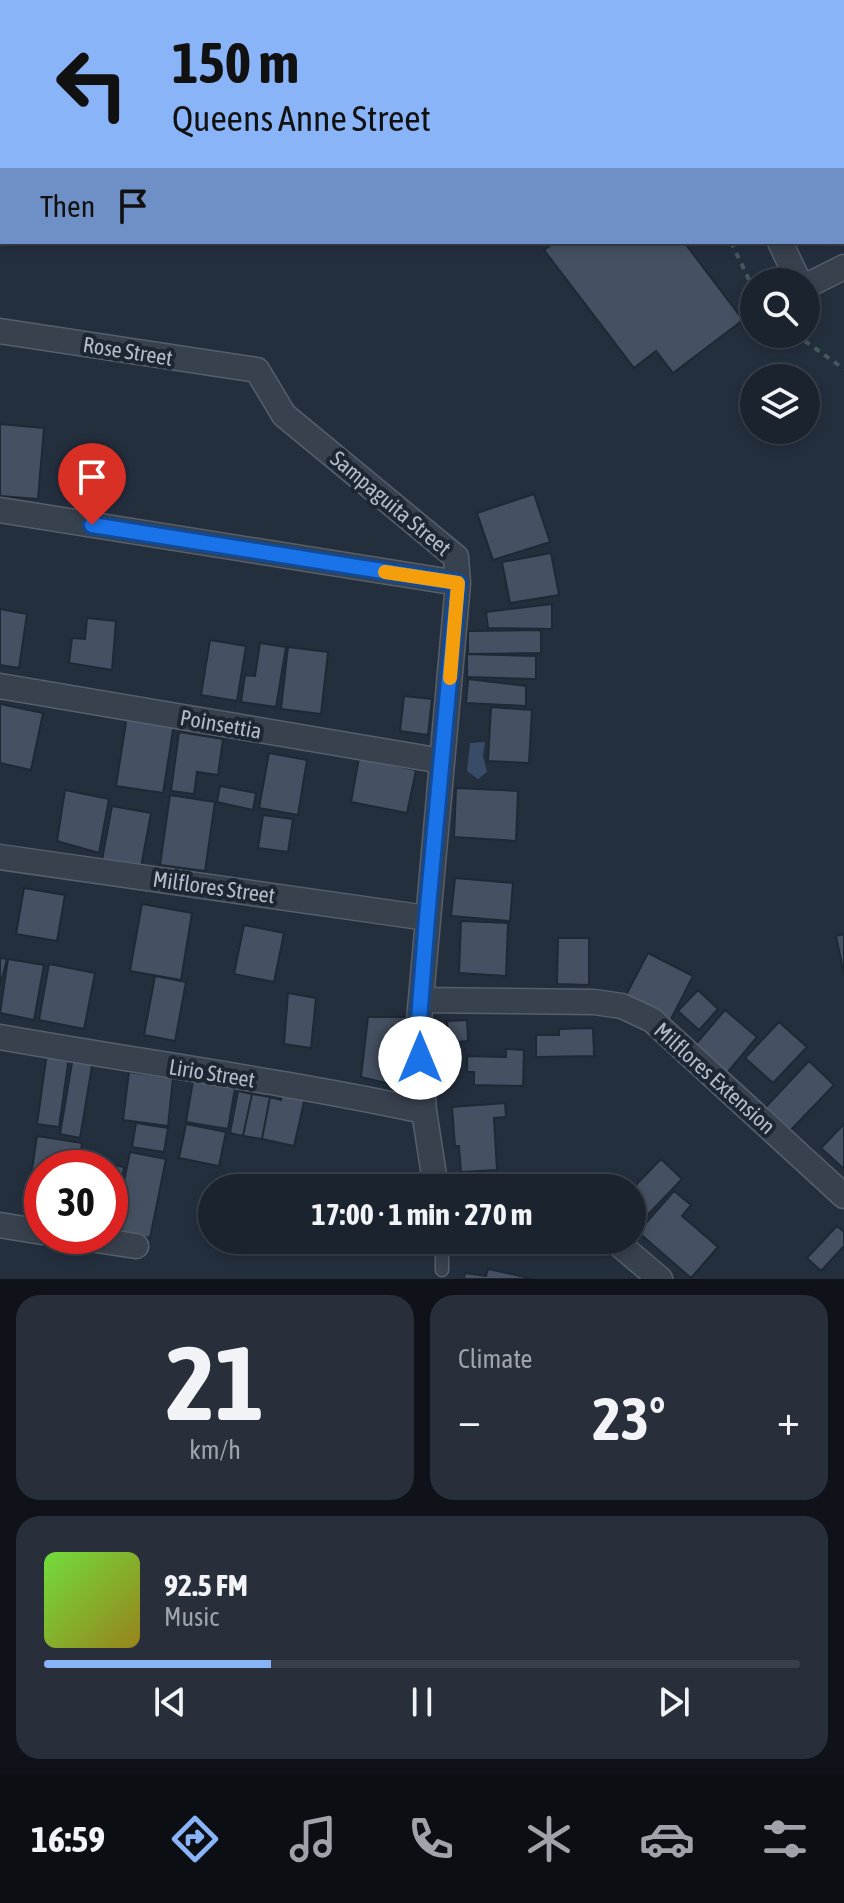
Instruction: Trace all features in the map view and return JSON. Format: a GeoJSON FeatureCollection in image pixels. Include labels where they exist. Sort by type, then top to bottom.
{"type":"FeatureCollection","features":[{"type":"Feature","properties":{"kind":"street"},"geometry":{"type":"LineString","coordinates":[[781,244],[792,268]]}},
{"type":"Feature","properties":{"kind":"street"},"geometry":{"type":"LineString","coordinates":[[820,279],[844,267]]}},
{"type":"Feature","properties":{"kind":"street","name":"Rose Street"},"geometry":{"type":"LineString","coordinates":[[0,331],[257,370]]}},
{"type":"Feature","properties":{"kind":"street","name":"Sampaguita Street"},"geometry":{"type":"LineString","coordinates":[[257,370],[284,415],[456,557],[458,583],[418,1032],[424,1111],[434,1174]]}},
{"type":"Feature","properties":{"kind":"street"},"geometry":{"type":"LineString","coordinates":[[0,510],[458,583]]}},
{"type":"Feature","properties":{"kind":"street","name":"Poinsettia"},"geometry":{"type":"LineString","coordinates":[[0,686],[442,761]]}},
{"type":"Feature","properties":{"kind":"street","name":"Milflores Street"},"geometry":{"type":"LineString","coordinates":[[0,857],[427,918]]}},
{"type":"Feature","properties":{"kind":"street","name":"Milflores Extension"},"geometry":{"type":"LineString","coordinates":[[422,1000],[594,1002],[622,1006],[652,1020],[844,1196]]}},
{"type":"Feature","properties":{"kind":"street","name":"Lirio Street"},"geometry":{"type":"LineString","coordinates":[[0,1037],[330,1091],[424,1111]]}},
{"type":"Feature","properties":{"kind":"street"},"geometry":{"type":"LineString","coordinates":[[0,1225],[24,1229]]}},
{"type":"Feature","properties":{"kind":"street"},"geometry":{"type":"LineString","coordinates":[[128,1245],[136,1246]]}},
{"type":"Feature","properties":{"kind":"street"},"geometry":{"type":"LineString","coordinates":[[631,1254],[660,1279]]}},
{"type":"Feature","properties":{"kind":"lane"},"geometry":{"type":"LineString","coordinates":[[442,1254],[442,1270]]}},
{"type":"Feature","properties":{"kind":"path"},"geometry":{"type":"LineString","coordinates":[[732,244],[743,268]]}},
{"type":"Feature","properties":{"kind":"path"},"geometry":{"type":"LineString","coordinates":[[815,348],[844,369]]}},
{"type":"Feature","properties":{"kind":"water"},"geometry":{"type":"Polygon","coordinates":[[[485,742],[483,756],[487,772],[478,779],[467,771],[470,743],[485,742]]]}},
{"type":"Feature","properties":{"kind":"building"},"geometry":{"type":"Polygon","coordinates":[[[552,244],[686,244],[740,316],[740,322],[673,373],[656,351],[634,368],[544,250],[552,244]]]}},
{"type":"Feature","properties":{"kind":"building"},"geometry":{"type":"Polygon","coordinates":[[[0,424],[44,428],[38,499],[0,496],[0,424]]]}},
{"type":"Feature","properties":{"kind":"building"},"geometry":{"type":"Polygon","coordinates":[[[534,494],[550,542],[493,560],[477,513],[534,494]]]}},
{"type":"Feature","properties":{"kind":"building"},"geometry":{"type":"Polygon","coordinates":[[[551,553],[559,595],[510,603],[502,562],[551,553]]]}},
{"type":"Feature","properties":{"kind":"building"},"geometry":{"type":"Polygon","coordinates":[[[552,604],[552,629],[488,628],[486,612],[552,604]]]}},
{"type":"Feature","properties":{"kind":"building"},"geometry":{"type":"Polygon","coordinates":[[[0,609],[27,614],[19,668],[0,665],[0,609]]]}},
{"type":"Feature","properties":{"kind":"building"},"geometry":{"type":"Polygon","coordinates":[[[87,618],[116,621],[112,670],[69,663],[72,638],[85,639],[87,618]]]}},
{"type":"Feature","properties":{"kind":"building"},"geometry":{"type":"Polygon","coordinates":[[[541,630],[541,653],[468,654],[468,631],[541,630]]]}},
{"type":"Feature","properties":{"kind":"building"},"geometry":{"type":"Polygon","coordinates":[[[210,640],[246,646],[237,701],[201,695],[210,640]]]}},
{"type":"Feature","properties":{"kind":"building"},"geometry":{"type":"Polygon","coordinates":[[[260,643],[286,647],[276,707],[241,702],[245,675],[255,676],[260,643]]]}},
{"type":"Feature","properties":{"kind":"building"},"geometry":{"type":"Polygon","coordinates":[[[288,647],[328,652],[321,714],[281,709],[288,647]]]}},
{"type":"Feature","properties":{"kind":"building"},"geometry":{"type":"Polygon","coordinates":[[[467,654],[536,656],[536,679],[467,677],[467,654]]]}},
{"type":"Feature","properties":{"kind":"building"},"geometry":{"type":"Polygon","coordinates":[[[468,679],[526,686],[526,706],[466,703],[468,679]]]}},
{"type":"Feature","properties":{"kind":"building"},"geometry":{"type":"Polygon","coordinates":[[[404,696],[432,699],[428,735],[400,731],[404,696]]]}},
{"type":"Feature","properties":{"kind":"building"},"geometry":{"type":"Polygon","coordinates":[[[0,704],[43,713],[31,770],[0,763],[0,704]]]}},
{"type":"Feature","properties":{"kind":"building"},"geometry":{"type":"Polygon","coordinates":[[[491,707],[532,710],[529,763],[488,761],[491,707]]]}},
{"type":"Feature","properties":{"kind":"building"},"geometry":{"type":"Polygon","coordinates":[[[127,716],[174,724],[163,793],[116,786],[127,716]]]}},
{"type":"Feature","properties":{"kind":"building"},"geometry":{"type":"Polygon","coordinates":[[[179,732],[223,739],[218,775],[197,772],[194,794],[171,791],[179,732]]]}},
{"type":"Feature","properties":{"kind":"building"},"geometry":{"type":"Polygon","coordinates":[[[269,753],[307,760],[298,815],[259,808],[269,753]]]}},
{"type":"Feature","properties":{"kind":"building"},"geometry":{"type":"Polygon","coordinates":[[[359,758],[416,770],[407,813],[351,802],[359,758]]]}},
{"type":"Feature","properties":{"kind":"building"},"geometry":{"type":"Polygon","coordinates":[[[220,786],[256,793],[253,810],[217,802],[220,786]]]}},
{"type":"Feature","properties":{"kind":"building"},"geometry":{"type":"Polygon","coordinates":[[[456,788],[518,791],[516,841],[454,837],[456,788]]]}},
{"type":"Feature","properties":{"kind":"building"},"geometry":{"type":"Polygon","coordinates":[[[65,790],[109,799],[99,853],[57,841],[65,790]]]}},
{"type":"Feature","properties":{"kind":"building"},"geometry":{"type":"Polygon","coordinates":[[[170,795],[215,802],[205,871],[160,865],[170,795]]]}},
{"type":"Feature","properties":{"kind":"building"},"geometry":{"type":"Polygon","coordinates":[[[112,806],[151,813],[141,867],[102,860],[112,806]]]}},
{"type":"Feature","properties":{"kind":"building"},"geometry":{"type":"Polygon","coordinates":[[[263,815],[293,819],[288,852],[258,848],[263,815]]]}},
{"type":"Feature","properties":{"kind":"building"},"geometry":{"type":"Polygon","coordinates":[[[455,878],[513,883],[510,921],[451,916],[455,878]]]}},
{"type":"Feature","properties":{"kind":"building"},"geometry":{"type":"Polygon","coordinates":[[[24,888],[65,895],[57,941],[16,934],[24,888]]]}},
{"type":"Feature","properties":{"kind":"building"},"geometry":{"type":"Polygon","coordinates":[[[142,904],[192,913],[181,980],[130,971],[142,904]]]}},
{"type":"Feature","properties":{"kind":"building"},"geometry":{"type":"Polygon","coordinates":[[[461,921],[508,923],[506,976],[459,973],[461,921]]]}},
{"type":"Feature","properties":{"kind":"building"},"geometry":{"type":"Polygon","coordinates":[[[244,925],[284,933],[274,982],[234,974],[244,925]]]}},
{"type":"Feature","properties":{"kind":"building"},"geometry":{"type":"Polygon","coordinates":[[[844,934],[844,974],[836,936],[844,934]]]}},
{"type":"Feature","properties":{"kind":"building"},"geometry":{"type":"Polygon","coordinates":[[[558,938],[589,938],[589,985],[557,984],[558,938]]]}},
{"type":"Feature","properties":{"kind":"building"},"geometry":{"type":"Polygon","coordinates":[[[648,953],[693,976],[669,1023],[624,999],[648,953]]]}},
{"type":"Feature","properties":{"kind":"building"},"geometry":{"type":"Polygon","coordinates":[[[0,958],[7,959],[0,986],[0,958]]]}},
{"type":"Feature","properties":{"kind":"building"},"geometry":{"type":"Polygon","coordinates":[[[8,959],[44,965],[34,1020],[0,1013],[8,959]]]}},
{"type":"Feature","properties":{"kind":"building"},"geometry":{"type":"Polygon","coordinates":[[[49,964],[95,973],[84,1029],[39,1020],[49,964]]]}},
{"type":"Feature","properties":{"kind":"building"},"geometry":{"type":"Polygon","coordinates":[[[155,976],[186,982],[175,1041],[144,1035],[155,976]]]}},
{"type":"Feature","properties":{"kind":"building"},"geometry":{"type":"Polygon","coordinates":[[[698,990],[718,1009],[699,1030],[678,1011],[698,990]]]}},
{"type":"Feature","properties":{"kind":"building"},"geometry":{"type":"Polygon","coordinates":[[[288,993],[316,998],[311,1048],[284,1044],[288,993]]]}},
{"type":"Feature","properties":{"kind":"building"},"geometry":{"type":"Polygon","coordinates":[[[725,1010],[757,1037],[727,1073],[695,1045],[725,1010]]]}},
{"type":"Feature","properties":{"kind":"building"},"geometry":{"type":"Polygon","coordinates":[[[368,1017],[407,1017],[414,1076],[402,1087],[361,1077],[368,1017]]]}},
{"type":"Feature","properties":{"kind":"building"},"geometry":{"type":"Polygon","coordinates":[[[467,1020],[468,1041],[448,1043],[447,1021],[467,1020]]]}},
{"type":"Feature","properties":{"kind":"building"},"geometry":{"type":"Polygon","coordinates":[[[779,1022],[807,1047],[773,1083],[745,1058],[779,1022]]]}},
{"type":"Feature","properties":{"kind":"building"},"geometry":{"type":"Polygon","coordinates":[[[593,1028],[594,1056],[536,1057],[536,1035],[559,1035],[559,1029],[593,1028]]]}},
{"type":"Feature","properties":{"kind":"building"},"geometry":{"type":"Polygon","coordinates":[[[506,1049],[524,1050],[523,1086],[474,1085],[474,1072],[467,1072],[467,1056],[506,1057],[506,1049]]]}},
{"type":"Feature","properties":{"kind":"building"},"geometry":{"type":"Polygon","coordinates":[[[47,1053],[69,1057],[59,1127],[37,1124],[47,1053]]]}},
{"type":"Feature","properties":{"kind":"building"},"geometry":{"type":"Polygon","coordinates":[[[73,1057],[93,1060],[80,1138],[60,1134],[73,1057]]]}},
{"type":"Feature","properties":{"kind":"building"},"geometry":{"type":"Polygon","coordinates":[[[809,1061],[834,1085],[787,1134],[762,1111],[809,1061]]]}},
{"type":"Feature","properties":{"kind":"building"},"geometry":{"type":"Polygon","coordinates":[[[129,1072],[173,1078],[168,1126],[123,1120],[129,1072]]]}},
{"type":"Feature","properties":{"kind":"building"},"geometry":{"type":"Polygon","coordinates":[[[193,1081],[235,1088],[228,1129],[186,1122],[193,1081]]]}},
{"type":"Feature","properties":{"kind":"building"},"geometry":{"type":"Polygon","coordinates":[[[282,1088],[306,1093],[294,1146],[262,1139],[270,1097],[281,1100],[282,1088]]]}},
{"type":"Feature","properties":{"kind":"building"},"geometry":{"type":"Polygon","coordinates":[[[238,1091],[252,1094],[243,1136],[230,1133],[238,1091]]]}},
{"type":"Feature","properties":{"kind":"building"},"geometry":{"type":"Polygon","coordinates":[[[252,1094],[270,1097],[262,1139],[243,1136],[252,1094]]]}},
{"type":"Feature","properties":{"kind":"building"},"geometry":{"type":"Polygon","coordinates":[[[505,1103],[506,1117],[494,1118],[497,1170],[461,1172],[452,1107],[505,1103]]]}},
{"type":"Feature","properties":{"kind":"building"},"geometry":{"type":"Polygon","coordinates":[[[136,1123],[168,1128],[164,1152],[132,1147],[136,1123]]]}},
{"type":"Feature","properties":{"kind":"building"},"geometry":{"type":"Polygon","coordinates":[[[186,1124],[226,1132],[219,1166],[179,1158],[186,1124]]]}},
{"type":"Feature","properties":{"kind":"building"},"geometry":{"type":"Polygon","coordinates":[[[844,1124],[844,1169],[821,1148],[844,1124]]]}},
{"type":"Feature","properties":{"kind":"building"},"geometry":{"type":"Polygon","coordinates":[[[37,1136],[82,1143],[81,1150],[35,1150],[37,1136]]]}},
{"type":"Feature","properties":{"kind":"building"},"geometry":{"type":"Polygon","coordinates":[[[130,1152],[166,1159],[150,1238],[128,1234],[130,1152]]]}},
{"type":"Feature","properties":{"kind":"building"},"geometry":{"type":"Polygon","coordinates":[[[661,1159],[682,1179],[646,1217],[646,1175],[661,1159]]]}},
{"type":"Feature","properties":{"kind":"building"},"geometry":{"type":"Polygon","coordinates":[[[674,1191],[691,1205],[682,1216],[718,1247],[691,1278],[646,1239],[646,1223],[674,1191]]]}},
{"type":"Feature","properties":{"kind":"building"},"geometry":{"type":"Polygon","coordinates":[[[837,1226],[844,1232],[844,1246],[821,1271],[807,1258],[837,1226]]]}},
{"type":"Feature","properties":{"kind":"building"},"geometry":{"type":"Polygon","coordinates":[[[488,1269],[534,1279],[464,1279],[465,1273],[486,1276],[488,1269]]]}},
{"type":"Feature","properties":{"kind":"slow traffic"},"geometry":{"type":"LineString","coordinates":[[385,572],[458,583],[450,678]]}},
{"type":"Feature","properties":{"kind":"route"},"geometry":{"type":"LineString","coordinates":[[92,525],[458,583],[427,918],[418,1032],[420,1058]]}}]}
